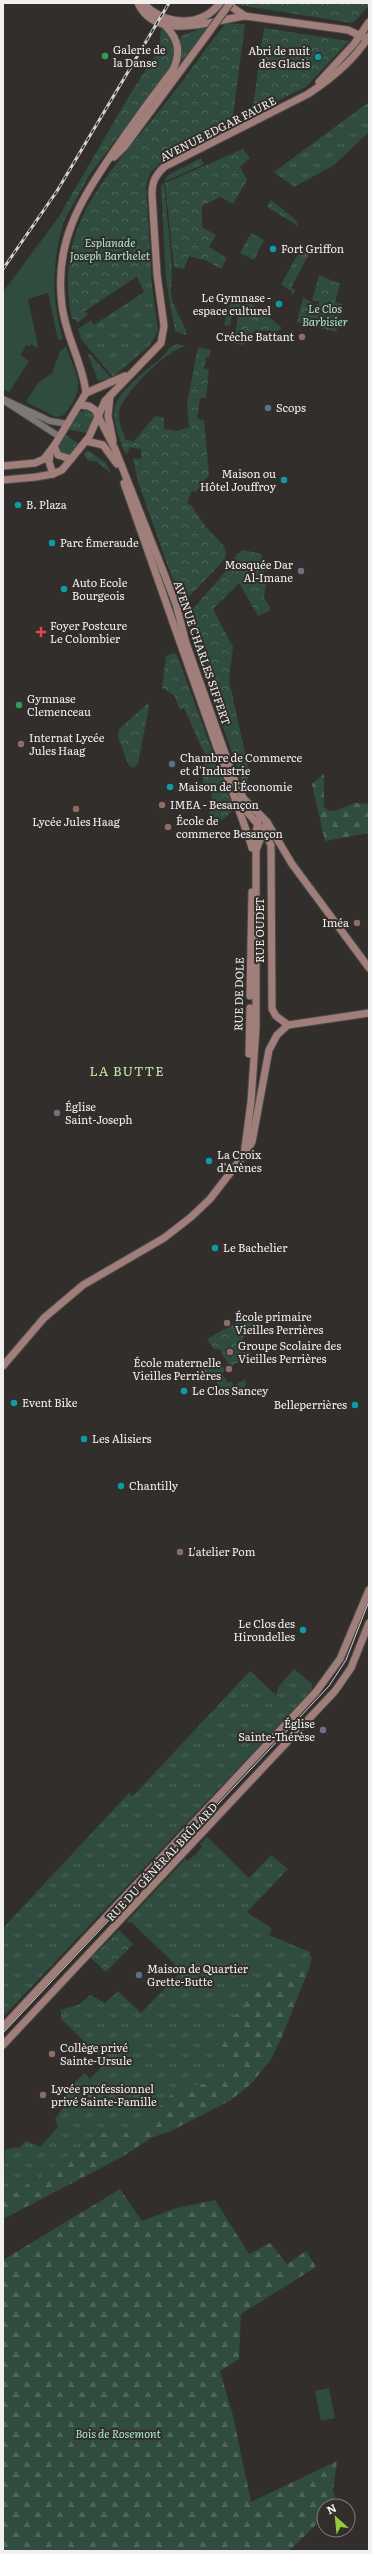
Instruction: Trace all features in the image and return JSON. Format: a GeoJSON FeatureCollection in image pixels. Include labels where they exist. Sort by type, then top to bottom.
{"type":"FeatureCollection","features":[{"type":"Feature","properties":{"kind":"main road"},"geometry":{"type":"LineString","coordinates":[[138,3],[146,14],[165,25],[182,28],[245,16],[348,30],[365,37]]}},
{"type":"Feature","properties":{"kind":"main road"},"geometry":{"type":"LineString","coordinates":[[143,3],[157,14],[179,22],[200,19],[220,3]]}},
{"type":"Feature","properties":{"kind":"main road"},"geometry":{"type":"LineString","coordinates":[[226,3],[245,16]]}},
{"type":"Feature","properties":{"kind":"main road"},"geometry":{"type":"LineString","coordinates":[[105,165],[125,146],[230,3]]}},
{"type":"Feature","properties":{"kind":"main road","name":"AVENUE EDGAR FAURE"},"geometry":{"type":"LineString","coordinates":[[132,372],[158,348],[164,332],[157,274],[152,194],[152,185],[156,176],[164,167],[308,94],[330,78],[362,46],[369,22]]}},
{"type":"Feature","properties":{"kind":"main road"},"geometry":{"type":"LineString","coordinates":[[3,466],[30,464],[40,461],[52,450],[86,393],[84,378],[63,316],[61,273],[63,252],[69,227],[86,192],[173,70],[179,50],[176,40],[165,25]]}},
{"type":"Feature","properties":{"kind":"main road","name":"AVENUE EDGAR FAURE"},"geometry":{"type":"LineString","coordinates":[[308,94],[365,37]]}},
{"type":"Feature","properties":{"kind":"main road"},"geometry":{"type":"LineString","coordinates":[[86,393],[111,384],[132,372]]}},
{"type":"Feature","properties":{"kind":"main road"},"geometry":{"type":"LineString","coordinates":[[3,480],[53,474],[62,470],[86,441],[110,396],[132,372]]}},
{"type":"Feature","properties":{"kind":"main road"},"geometry":{"type":"LineString","coordinates":[[110,396],[108,416],[115,449]]}},
{"type":"Feature","properties":{"kind":"main road"},"geometry":{"type":"LineString","coordinates":[[80,404],[93,408],[98,417]]}},
{"type":"Feature","properties":{"kind":"main road","name":"AVENUE CHARLES SIFFERT"},"geometry":{"type":"LineString","coordinates":[[98,417],[115,449],[176,604],[186,643],[234,781],[242,795],[267,822],[292,864],[369,968]]}},
{"type":"Feature","properties":{"kind":"main road","name":"AVENUE CHARLES SIFFERT"},"geometry":{"type":"LineString","coordinates":[[86,441],[103,445],[117,466],[162,586],[252,847]]}},
{"type":"Feature","properties":{"kind":"main road"},"geometry":{"type":"LineString","coordinates":[[52,450],[58,455],[71,459]]}},
{"type":"Feature","properties":{"kind":"main road"},"geometry":{"type":"LineString","coordinates":[[52,450],[49,462],[53,474]]}},
{"type":"Feature","properties":{"kind":"main road","name":"AVENUE CHARLES SIFFERT"},"geometry":{"type":"LineString","coordinates":[[231,787],[243,809],[263,830]]}},
{"type":"Feature","properties":{"kind":"main road","name":"RUE DE DOLE"},"geometry":{"type":"LineString","coordinates":[[231,1172],[241,1148],[246,1102],[250,1028],[252,847],[260,815]]}},
{"type":"Feature","properties":{"kind":"main road","name":"RUE DE DOLE"},"geometry":{"type":"LineString","coordinates":[[3,1366],[51,1312],[83,1285],[173,1231],[210,1199],[244,1155],[251,1102],[256,1028],[256,850],[267,822]]}},
{"type":"Feature","properties":{"kind":"main road","name":"RUE OUDET"},"geometry":{"type":"LineString","coordinates":[[263,830],[271,848],[272,1009],[276,1016],[288,1025]]}},
{"type":"Feature","properties":{"kind":"main road"},"geometry":{"type":"LineString","coordinates":[[244,1155],[252,1142],[271,1044],[288,1025],[369,1013]]}},
{"type":"Feature","properties":{"kind":"main road","name":"RUE DU GÉNÉRAL BRÛLARD"},"geometry":{"type":"LineString","coordinates":[[3,2027],[325,1682],[340,1658],[369,1590]]}},
{"type":"Feature","properties":{"kind":"main road","name":"RUE DU GÉNÉRAL BRÛLARD"},"geometry":{"type":"LineString","coordinates":[[3,2046],[335,1691],[351,1668],[369,1623]]}},
{"type":"Feature","properties":{"kind":"street"},"geometry":{"type":"LineString","coordinates":[[3,399],[50,421],[68,424]]}},
{"type":"Feature","properties":{"kind":"street"},"geometry":{"type":"LineString","coordinates":[[3,399],[60,437]]}},
{"type":"Feature","properties":{"kind":"green space"},"geometry":{"type":"Polygon","coordinates":[[[239,3],[369,3],[369,6],[353,23],[238,5],[239,3]]]}},
{"type":"Feature","properties":{"kind":"green space","name":"Esplanade Joseph Barthelet"},"geometry":{"type":"Polygon","coordinates":[[[226,23],[245,24],[232,124],[144,171],[148,253],[146,263],[141,274],[85,311],[88,315],[77,323],[75,319],[72,319],[68,285],[70,255],[78,227],[90,202],[124,154],[171,96],[226,23]]]}},
{"type":"Feature","properties":{"kind":"green space"},"geometry":{"type":"Polygon","coordinates":[[[161,28],[166,31],[172,41],[174,52],[170,68],[90,174],[64,221],[58,218],[129,96],[159,49],[161,28]]]}},
{"type":"Feature","properties":{"kind":"green space"},"geometry":{"type":"Polygon","coordinates":[[[202,28],[208,28],[179,64],[181,36],[202,28]]]}},
{"type":"Feature","properties":{"kind":"green space"},"geometry":{"type":"Polygon","coordinates":[[[264,28],[349,41],[306,87],[252,113],[264,28]]]}},
{"type":"Feature","properties":{"kind":"green space"},"geometry":{"type":"Polygon","coordinates":[[[369,102],[369,132],[334,165],[294,187],[274,172],[369,102]]]}},
{"type":"Feature","properties":{"kind":"green space"},"geometry":{"type":"Polygon","coordinates":[[[236,122],[235,125],[159,164],[150,173],[146,186],[152,287],[158,331],[150,345],[113,377],[81,339],[78,329],[91,320],[94,325],[144,292],[137,277],[141,274],[146,263],[144,171],[236,122]]]}},
{"type":"Feature","properties":{"kind":"green space"},"geometry":{"type":"Polygon","coordinates":[[[243,149],[250,158],[240,167],[247,180],[233,204],[220,197],[202,206],[202,227],[216,235],[209,247],[227,258],[221,269],[207,261],[189,256],[184,269],[174,267],[165,183],[243,149]]]}},
{"type":"Feature","properties":{"kind":"green space"},"geometry":{"type":"Polygon","coordinates":[[[201,158],[204,164],[164,182],[172,267],[172,301],[186,330],[186,335],[175,331],[166,281],[161,186],[168,175],[201,158]]]}},
{"type":"Feature","properties":{"kind":"green space"},"geometry":{"type":"Polygon","coordinates":[[[271,200],[296,220],[298,226],[267,207],[271,200]]]}},
{"type":"Feature","properties":{"kind":"green space"},"geometry":{"type":"Polygon","coordinates":[[[58,218],[64,221],[57,250],[54,280],[56,310],[63,339],[58,340],[48,293],[28,299],[38,346],[37,348],[31,344],[29,347],[26,345],[21,355],[29,361],[9,392],[3,389],[3,292],[58,218]]]}},
{"type":"Feature","properties":{"kind":"green space"},"geometry":{"type":"Polygon","coordinates":[[[251,233],[264,240],[254,260],[240,253],[251,233]]]}},
{"type":"Feature","properties":{"kind":"green space"},"geometry":{"type":"Polygon","coordinates":[[[302,247],[317,252],[314,254],[310,252],[291,288],[295,290],[292,296],[292,292],[281,284],[302,247]]]}},
{"type":"Feature","properties":{"kind":"green space","name":"Le Clos Barbisier"},"geometry":{"type":"Polygon","coordinates":[[[319,275],[340,284],[335,302],[342,304],[336,332],[297,322],[303,297],[315,305],[319,304],[319,301],[312,300],[319,275]]]}},
{"type":"Feature","properties":{"kind":"green space"},"geometry":{"type":"Polygon","coordinates":[[[231,301],[251,303],[281,327],[281,329],[278,331],[256,330],[243,345],[234,343],[238,318],[237,311],[232,314],[230,326],[224,325],[231,301]]]}},
{"type":"Feature","properties":{"kind":"green space"},"geometry":{"type":"Polygon","coordinates":[[[177,344],[187,346],[179,348],[158,363],[136,385],[121,405],[119,420],[121,427],[126,440],[133,441],[126,455],[114,415],[116,405],[127,388],[163,356],[169,348],[177,344]]]}},
{"type":"Feature","properties":{"kind":"green space"},"geometry":{"type":"Polygon","coordinates":[[[66,346],[77,375],[78,389],[76,396],[64,415],[56,417],[28,403],[27,400],[38,383],[52,373],[60,351],[66,346]]]}},
{"type":"Feature","properties":{"kind":"green space"},"geometry":{"type":"Polygon","coordinates":[[[198,347],[211,350],[209,358],[206,357],[204,368],[209,370],[206,398],[200,398],[197,419],[204,420],[209,475],[196,492],[192,491],[187,503],[191,505],[205,526],[223,545],[226,551],[225,559],[184,602],[182,597],[179,597],[138,482],[133,458],[141,459],[141,449],[129,447],[155,416],[164,418],[164,429],[177,431],[189,427],[187,404],[198,347]]]}},
{"type":"Feature","properties":{"kind":"green space"},"geometry":{"type":"Polygon","coordinates":[[[90,354],[111,378],[98,381],[88,355],[90,354]]]}},
{"type":"Feature","properties":{"kind":"green space"},"geometry":{"type":"Polygon","coordinates":[[[87,409],[94,417],[88,433],[68,430],[79,413],[87,409]]]}},
{"type":"Feature","properties":{"kind":"green space"},"geometry":{"type":"Polygon","coordinates":[[[65,434],[79,444],[68,455],[60,453],[58,448],[65,434]]]}},
{"type":"Feature","properties":{"kind":"green space"},"geometry":{"type":"Polygon","coordinates":[[[88,450],[106,463],[112,474],[97,462],[87,460],[84,453],[88,450]]]}},
{"type":"Feature","properties":{"kind":"green space"},"geometry":{"type":"Polygon","coordinates":[[[243,550],[262,554],[261,561],[266,562],[263,579],[266,585],[264,597],[271,610],[258,616],[239,583],[213,609],[233,647],[229,680],[248,767],[247,789],[244,787],[189,631],[186,615],[189,606],[193,609],[230,566],[236,555],[243,550]]]}},
{"type":"Feature","properties":{"kind":"green space"},"geometry":{"type":"Polygon","coordinates":[[[174,653],[177,655],[234,810],[222,820],[209,815],[212,793],[202,790],[205,755],[184,708],[180,710],[174,695],[162,688],[166,656],[174,653]]]}},
{"type":"Feature","properties":{"kind":"green space"},"geometry":{"type":"Polygon","coordinates":[[[148,703],[149,706],[138,764],[133,768],[129,766],[118,737],[119,729],[148,703]]]}},
{"type":"Feature","properties":{"kind":"green space"},"geometry":{"type":"Polygon","coordinates":[[[324,774],[324,806],[328,811],[334,811],[355,803],[369,804],[369,833],[325,841],[312,784],[324,774]]]}},
{"type":"Feature","properties":{"kind":"green space"},"geometry":{"type":"Polygon","coordinates":[[[255,1312],[260,1328],[242,1338],[251,1354],[230,1367],[220,1350],[214,1349],[207,1339],[255,1312]]]}},
{"type":"Feature","properties":{"kind":"green space"},"geometry":{"type":"Polygon","coordinates":[[[213,1362],[216,1367],[223,1366],[225,1370],[222,1373],[228,1383],[231,1381],[234,1386],[245,1379],[246,1384],[243,1390],[232,1397],[229,1397],[209,1373],[202,1375],[199,1370],[213,1362]]]}},
{"type":"Feature","properties":{"kind":"green space"},"geometry":{"type":"Polygon","coordinates":[[[294,1669],[312,1684],[312,1690],[3,2017],[3,1928],[129,1793],[133,1796],[250,1671],[276,1695],[279,1686],[294,1669]]]}},
{"type":"Feature","properties":{"kind":"green space"},"geometry":{"type":"Polygon","coordinates":[[[207,1837],[249,1878],[271,1855],[288,1869],[247,1912],[272,1929],[269,1935],[310,1952],[310,1956],[312,1957],[309,1969],[289,1970],[217,2082],[177,2088],[135,2133],[102,2133],[15,2193],[3,2193],[5,2149],[20,2147],[26,2141],[40,2147],[58,2127],[55,2119],[62,2109],[66,2091],[84,2073],[90,2079],[106,2062],[61,2019],[61,2010],[80,2004],[90,1995],[105,2003],[118,1991],[141,2013],[182,1971],[131,1922],[128,1923],[127,1921],[185,1859],[188,1861],[194,1855],[195,1856],[202,1846],[200,1844],[207,1837]]]}},
{"type":"Feature","properties":{"kind":"green space"},"geometry":{"type":"Polygon","coordinates":[[[119,1930],[133,1944],[106,1972],[91,1958],[119,1930]]]}},
{"type":"Feature","properties":{"kind":"green space"},"geometry":{"type":"Polygon","coordinates":[[[296,1969],[309,1969],[281,2039],[271,2059],[252,2083],[231,2100],[171,2131],[151,2138],[122,2157],[3,2219],[3,2193],[15,2193],[102,2133],[135,2133],[177,2088],[217,2082],[231,2061],[217,2047],[234,2018],[250,1996],[266,1979],[277,1972],[296,1969]]]}},
{"type":"Feature","properties":{"kind":"green space","name":"Bois de Rosemont"},"geometry":{"type":"Polygon","coordinates":[[[120,2189],[142,2221],[176,2208],[215,2200],[249,2254],[270,2243],[287,2264],[306,2251],[316,2267],[241,2314],[239,2359],[220,2371],[233,2416],[251,2502],[337,2461],[333,2490],[335,2498],[316,2498],[316,2525],[289,2551],[3,2551],[3,2260],[120,2189]]]}},
{"type":"Feature","properties":{"kind":"green space"},"geometry":{"type":"Polygon","coordinates":[[[329,2388],[335,2418],[321,2421],[315,2391],[329,2388]]]}},
{"type":"Feature","properties":{"kind":"tram line"},"geometry":{"type":"LineString","coordinates":[[3,2033],[329,1686],[346,1660],[369,1601]]}},
{"type":"Feature","properties":{"kind":"railway"},"geometry":{"type":"LineString","coordinates":[[3,269],[57,191],[169,3]]}},
{"type":"Feature","properties":{"kind":"place","name":"Galerie de la Danse"},"geometry":{"type":"Point","coordinates":[105,56]}},
{"type":"Feature","properties":{"kind":"place","name":"Abri de nuit des Glacis"},"geometry":{"type":"Point","coordinates":[318,57]}},
{"type":"Feature","properties":{"kind":"place","name":"Fort Griffon"},"geometry":{"type":"Point","coordinates":[273,249]}},
{"type":"Feature","properties":{"kind":"place","name":"Le Gymnase - espace culturel"},"geometry":{"type":"Point","coordinates":[279,304]}},
{"type":"Feature","properties":{"kind":"place","name":"Créche Battant"},"geometry":{"type":"Point","coordinates":[302,337]}},
{"type":"Feature","properties":{"kind":"place","name":"Scops"},"geometry":{"type":"Point","coordinates":[268,408]}},
{"type":"Feature","properties":{"kind":"place","name":"Maison ou Hôtel Jouffroy"},"geometry":{"type":"Point","coordinates":[284,480]}},
{"type":"Feature","properties":{"kind":"place","name":"B. Plaza"},"geometry":{"type":"Point","coordinates":[18,505]}},
{"type":"Feature","properties":{"kind":"place","name":"Parc Émeraude"},"geometry":{"type":"Point","coordinates":[52,543]}},
{"type":"Feature","properties":{"kind":"place","name":"Mosquée Dar Al-Imane"},"geometry":{"type":"Point","coordinates":[301,571]}},
{"type":"Feature","properties":{"kind":"place","name":"Auto Ecole Bourgeois"},"geometry":{"type":"Point","coordinates":[64,589]}},
{"type":"Feature","properties":{"kind":"place","name":"Foyer Postcure Le Colombier"},"geometry":{"type":"Point","coordinates":[41,632]}},
{"type":"Feature","properties":{"kind":"place","name":"Gymnase Clemenceau"},"geometry":{"type":"Point","coordinates":[19,705]}},
{"type":"Feature","properties":{"kind":"place","name":"Internat Lycée Jules Haag"},"geometry":{"type":"Point","coordinates":[21,744]}},
{"type":"Feature","properties":{"kind":"place","name":"Chambre de Commerce et d'Industrie"},"geometry":{"type":"Point","coordinates":[172,764]}},
{"type":"Feature","properties":{"kind":"place","name":"Maison de l'Économie"},"geometry":{"type":"Point","coordinates":[170,787]}},
{"type":"Feature","properties":{"kind":"place","name":"IMEA - Besançon"},"geometry":{"type":"Point","coordinates":[162,805]}},
{"type":"Feature","properties":{"kind":"place","name":"Lycée Jules Haag"},"geometry":{"type":"Point","coordinates":[76,809]}},
{"type":"Feature","properties":{"kind":"place","name":"École de commerce Besançon"},"geometry":{"type":"Point","coordinates":[168,827]}},
{"type":"Feature","properties":{"kind":"place","name":"Iméa"},"geometry":{"type":"Point","coordinates":[357,923]}},
{"type":"Feature","properties":{"kind":"place","name":"Église Saint-Joseph"},"geometry":{"type":"Point","coordinates":[57,1113]}},
{"type":"Feature","properties":{"kind":"place","name":"La Croix d'Arènes"},"geometry":{"type":"Point","coordinates":[209,1161]}},
{"type":"Feature","properties":{"kind":"place","name":"Le Bachelier"},"geometry":{"type":"Point","coordinates":[215,1248]}},
{"type":"Feature","properties":{"kind":"place","name":"École primaire Vieilles Perrières"},"geometry":{"type":"Point","coordinates":[227,1323]}},
{"type":"Feature","properties":{"kind":"place","name":"Groupe Scolaire des Vieilles Perrières"},"geometry":{"type":"Point","coordinates":[230,1352]}},
{"type":"Feature","properties":{"kind":"place","name":"École maternelle Vieilles Perrières"},"geometry":{"type":"Point","coordinates":[229,1369]}},
{"type":"Feature","properties":{"kind":"place","name":"Le Clos Sancey"},"geometry":{"type":"Point","coordinates":[184,1391]}},
{"type":"Feature","properties":{"kind":"place","name":"Event Bike"},"geometry":{"type":"Point","coordinates":[14,1403]}},
{"type":"Feature","properties":{"kind":"place","name":"Belleperrières"},"geometry":{"type":"Point","coordinates":[355,1405]}},
{"type":"Feature","properties":{"kind":"place","name":"Les Alisiers"},"geometry":{"type":"Point","coordinates":[84,1439]}},
{"type":"Feature","properties":{"kind":"place","name":"Chantilly"},"geometry":{"type":"Point","coordinates":[121,1486]}},
{"type":"Feature","properties":{"kind":"place","name":"L'atelier Pom"},"geometry":{"type":"Point","coordinates":[180,1552]}},
{"type":"Feature","properties":{"kind":"place","name":"Le Clos des Hirondelles"},"geometry":{"type":"Point","coordinates":[303,1630]}},
{"type":"Feature","properties":{"kind":"place","name":"Église Sainte-Thérèse"},"geometry":{"type":"Point","coordinates":[323,1730]}},
{"type":"Feature","properties":{"kind":"place","name":"Maison de Quartier Grette-Butte"},"geometry":{"type":"Point","coordinates":[139,1975]}},
{"type":"Feature","properties":{"kind":"place","name":"Collège privé Sainte-Ursule"},"geometry":{"type":"Point","coordinates":[52,2054]}},
{"type":"Feature","properties":{"kind":"place","name":"Lycée professionnel privé Sainte-Famille"},"geometry":{"type":"Point","coordinates":[43,2095]}},
{"type":"Feature","properties":{"kind":"district","name":"LA BUTTE"},"geometry":{"type":"Point","coordinates":[127,1071]}}]}
